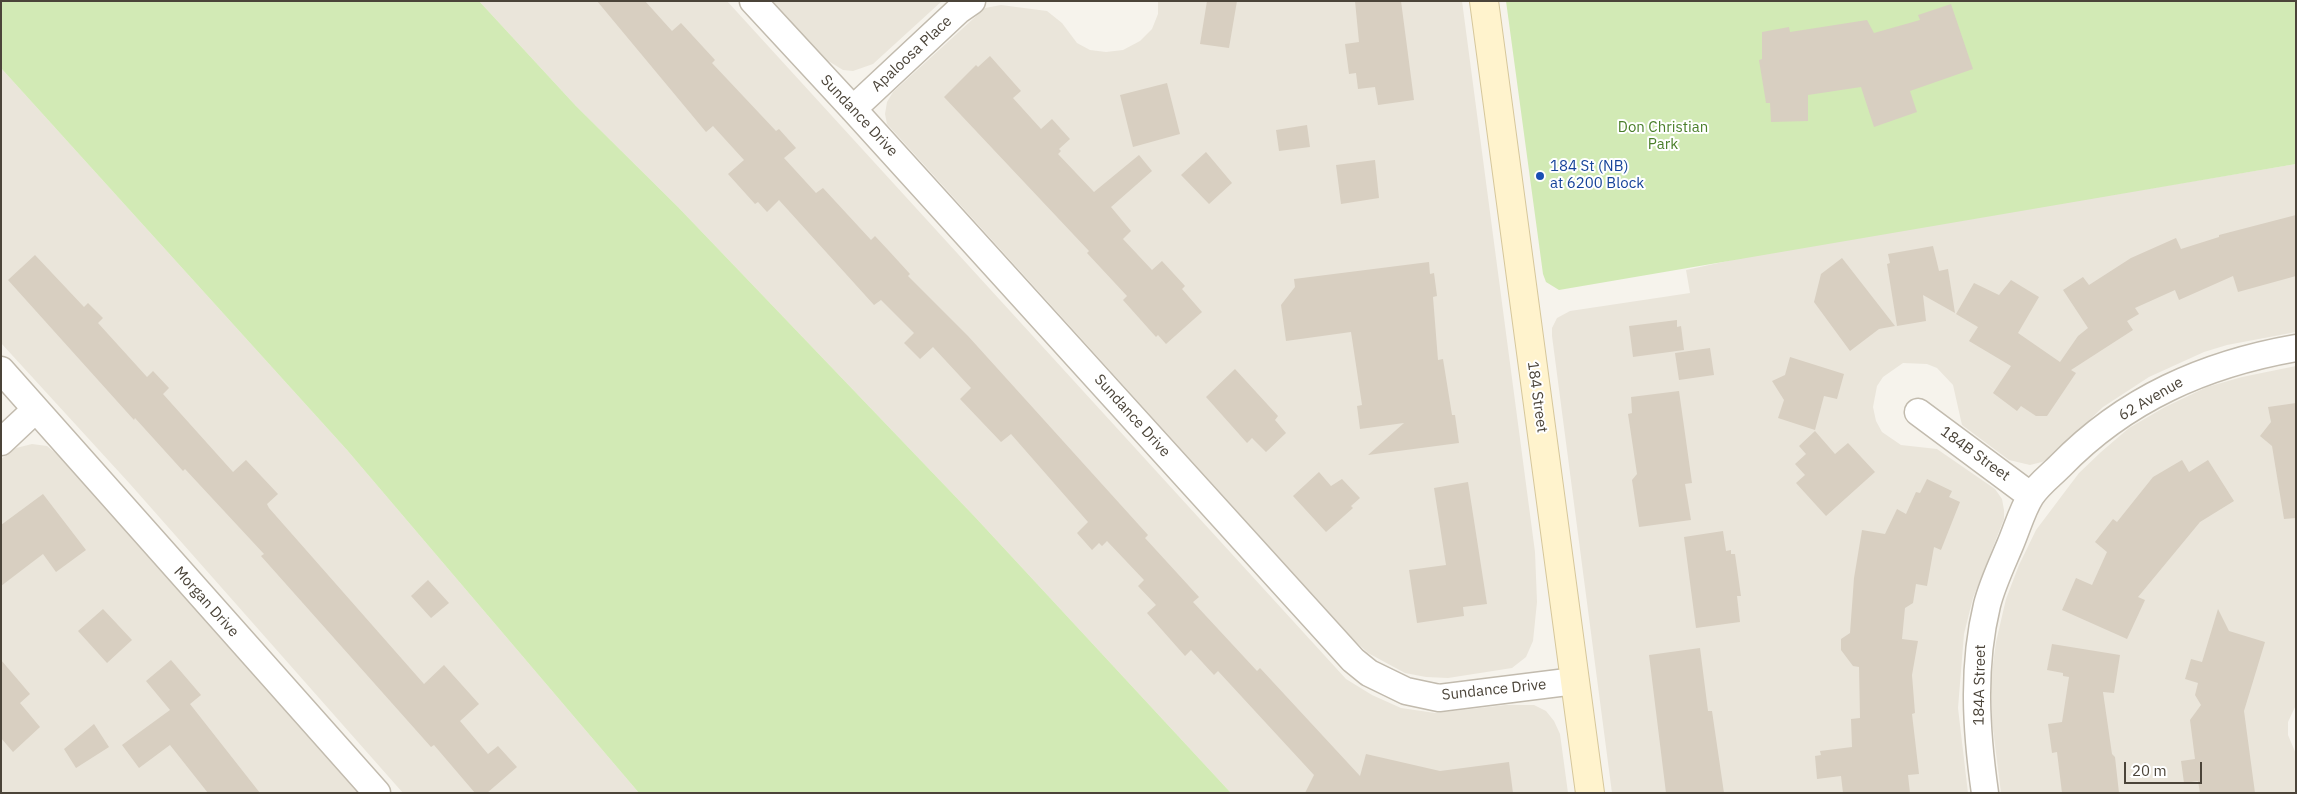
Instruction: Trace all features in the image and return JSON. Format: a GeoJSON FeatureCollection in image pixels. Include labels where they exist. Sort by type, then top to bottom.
{"type":"FeatureCollection","features":[{"type":"Feature","properties":{"kind":"main road","name":"184 Street"},"geometry":{"type":"LineString","coordinates":[[1484,1],[1590,793]]}},
{"type":"Feature","properties":{"kind":"street","name":"Sundance Drive"},"geometry":{"type":"LineString","coordinates":[[752,1],[853,109],[1353,660],[1369,673],[1406,692],[1438,698],[1575,681]]}},
{"type":"Feature","properties":{"kind":"street","name":"Apaloosa Place"},"geometry":{"type":"LineString","coordinates":[[853,109],[959,10],[972,1]]}},
{"type":"Feature","properties":{"kind":"street","name":"62 Avenue"},"geometry":{"type":"LineString","coordinates":[[2031,496],[2070,456],[2112,421],[2151,396],[2192,375],[2228,363],[2296,348]]}},
{"type":"Feature","properties":{"kind":"street","name":"Morgan Drive"},"geometry":{"type":"LineString","coordinates":[[1,370],[377,793]]}},
{"type":"Feature","properties":{"kind":"street"},"geometry":{"type":"LineString","coordinates":[[1,442],[35,410]]}},
{"type":"Feature","properties":{"kind":"street","name":"184B Street"},"geometry":{"type":"LineString","coordinates":[[1918,412],[2031,496]]}},
{"type":"Feature","properties":{"kind":"street","name":"184A Street"},"geometry":{"type":"LineString","coordinates":[[1985,793],[1976,708],[1977,656],[1987,603],[2031,496]]}},
{"type":"Feature","properties":{"kind":"shaded area"},"geometry":{"type":"Polygon","coordinates":[[[479,1],[727,1],[1346,679],[1372,695],[1401,708],[1435,713],[1506,705],[1534,705],[1546,711],[1554,721],[1560,734],[1568,793],[1231,793],[975,517],[678,207],[576,106],[479,1]]]}},
{"type":"Feature","properties":{"kind":"shaded area"},"geometry":{"type":"Polygon","coordinates":[[[772,1],[942,1],[873,64],[853,71],[843,70],[825,59],[772,1]]]}},
{"type":"Feature","properties":{"kind":"shaded area"},"geometry":{"type":"Polygon","coordinates":[[[1158,1],[1462,1],[1535,552],[1537,602],[1533,641],[1526,657],[1512,668],[1448,678],[1426,677],[1405,673],[1368,653],[1353,639],[887,124],[885,114],[887,102],[893,92],[985,8],[1001,5],[1047,11],[1062,23],[1077,43],[1090,50],[1106,52],[1123,50],[1140,41],[1152,29],[1158,14],[1158,1]]]}},
{"type":"Feature","properties":{"kind":"shaded area"},"geometry":{"type":"Polygon","coordinates":[[[1,68],[347,450],[639,793],[403,793],[130,484],[1,343],[1,68]]]}},
{"type":"Feature","properties":{"kind":"shaded area"},"geometry":{"type":"Polygon","coordinates":[[[2296,164],[2296,332],[2227,345],[2204,352],[2149,377],[2103,407],[2053,455],[2042,462],[2030,465],[2009,460],[1962,425],[1953,385],[1937,368],[1927,364],[1903,363],[1883,377],[1877,386],[1873,407],[1876,421],[1882,432],[1901,445],[1937,449],[1995,489],[2002,499],[2004,519],[1973,598],[1964,634],[1958,708],[1968,793],[1612,793],[1552,336],[1552,328],[1557,318],[1570,311],[1690,293],[1686,270],[1769,252],[2296,164]]]}},
{"type":"Feature","properties":{"kind":"shaded area"},"geometry":{"type":"Polygon","coordinates":[[[2296,366],[2296,705],[2288,722],[2288,735],[2296,754],[2296,793],[2001,793],[1992,721],[1991,679],[1996,642],[2006,599],[2019,565],[2036,530],[2079,473],[2129,428],[2165,407],[2207,387],[2242,377],[2296,366]]]}},
{"type":"Feature","properties":{"kind":"shaded area"},"geometry":{"type":"Polygon","coordinates":[[[32,444],[47,446],[58,455],[358,793],[1,793],[1,459],[16,448],[32,444]]]}},
{"type":"Feature","properties":{"kind":"green space"},"geometry":{"type":"Polygon","coordinates":[[[1,1],[479,1],[576,106],[678,207],[975,517],[1231,793],[639,793],[347,450],[1,68],[1,1]]]}},
{"type":"Feature","properties":{"kind":"green space","name":"Don Christian Park"},"geometry":{"type":"Polygon","coordinates":[[[1506,1],[2296,1],[2296,164],[1559,290],[1546,282],[1543,274],[1506,1]]]}},
{"type":"Feature","properties":{"kind":"building"},"geometry":{"type":"Polygon","coordinates":[[[597,1],[645,1],[672,31],[681,23],[715,60],[712,63],[776,131],[779,129],[796,148],[784,158],[816,193],[823,188],[871,240],[875,236],[889,251],[910,274],[908,276],[968,336],[1148,535],[1145,538],[1199,597],[1193,602],[1257,671],[1260,668],[1360,776],[1366,754],[1440,771],[1509,762],[1513,793],[1305,793],[1314,775],[1218,671],[1214,675],[1191,650],[1185,656],[1147,613],[1156,605],[1138,586],[1144,580],[1107,541],[1102,546],[1099,543],[1092,550],[1077,533],[1088,522],[1011,434],[1001,442],[960,399],[971,388],[933,347],[920,359],[904,343],[914,333],[881,300],[874,305],[779,200],[767,212],[758,202],[755,204],[728,174],[744,160],[713,126],[706,132],[597,1]]]}},
{"type":"Feature","properties":{"kind":"building"},"geometry":{"type":"Polygon","coordinates":[[[1207,1],[1237,1],[1229,48],[1200,44],[1207,1]]]}},
{"type":"Feature","properties":{"kind":"building"},"geometry":{"type":"Polygon","coordinates":[[[1355,1],[1401,1],[1414,100],[1378,105],[1375,87],[1358,89],[1356,73],[1349,74],[1345,44],[1359,42],[1355,1]]]}},
{"type":"Feature","properties":{"kind":"building"},"geometry":{"type":"Polygon","coordinates":[[[1951,4],[1973,69],[1910,91],[1917,112],[1874,127],[1861,87],[1808,95],[1808,121],[1771,122],[1770,103],[1766,103],[1759,60],[1762,59],[1762,32],[1789,27],[1790,32],[1867,20],[1874,33],[1920,20],[1918,15],[1951,4]]]}},
{"type":"Feature","properties":{"kind":"building"},"geometry":{"type":"Polygon","coordinates":[[[990,56],[1021,91],[1013,98],[1041,129],[1052,119],[1070,139],[1059,149],[1061,151],[1058,154],[1094,192],[1139,155],[1152,171],[1111,207],[1131,231],[1123,239],[1152,270],[1162,261],[1185,286],[1182,289],[1202,312],[1166,344],[1158,335],[1156,337],[1123,300],[1127,296],[1087,253],[1089,251],[944,97],[976,65],[978,67],[990,56]]]}},
{"type":"Feature","properties":{"kind":"building"},"geometry":{"type":"Polygon","coordinates":[[[1167,83],[1180,134],[1133,147],[1120,95],[1167,83]]]}},
{"type":"Feature","properties":{"kind":"building"},"geometry":{"type":"Polygon","coordinates":[[[1307,125],[1310,147],[1279,151],[1276,130],[1307,125]]]}},
{"type":"Feature","properties":{"kind":"building"},"geometry":{"type":"Polygon","coordinates":[[[1206,152],[1232,183],[1209,204],[1181,175],[1206,152]]]}},
{"type":"Feature","properties":{"kind":"building"},"geometry":{"type":"Polygon","coordinates":[[[1375,160],[1379,198],[1341,204],[1336,165],[1375,160]]]}},
{"type":"Feature","properties":{"kind":"building"},"geometry":{"type":"Polygon","coordinates":[[[2296,215],[2296,276],[2238,292],[2233,276],[2179,300],[2175,290],[2135,308],[2139,314],[2127,321],[2133,330],[2071,370],[2076,373],[2047,416],[2036,416],[2021,406],[2017,411],[1993,393],[2011,366],[1969,341],[1978,327],[1956,314],[1974,283],[1999,295],[2011,280],[2039,297],[2018,333],[2060,362],[2078,336],[2088,328],[2063,290],[2083,277],[2089,285],[2131,258],[2176,238],[2181,249],[2219,237],[2219,235],[2296,215]]]}},
{"type":"Feature","properties":{"kind":"building"},"geometry":{"type":"Polygon","coordinates":[[[1933,246],[1939,271],[1948,269],[1955,313],[1923,295],[1926,321],[1897,326],[1887,264],[1890,263],[1888,254],[1933,246]]]}},
{"type":"Feature","properties":{"kind":"building"},"geometry":{"type":"Polygon","coordinates":[[[35,255],[84,307],[88,303],[103,318],[98,323],[147,377],[153,371],[169,388],[163,394],[233,472],[246,460],[278,494],[267,504],[269,508],[424,684],[444,665],[479,704],[460,721],[488,754],[498,746],[517,767],[487,793],[475,793],[434,745],[431,747],[261,556],[264,554],[185,469],[183,471],[135,418],[134,420],[8,280],[35,255]]]}},
{"type":"Feature","properties":{"kind":"building"},"geometry":{"type":"Polygon","coordinates":[[[1842,258],[1895,326],[1879,329],[1850,351],[1814,302],[1821,274],[1842,258]]]}},
{"type":"Feature","properties":{"kind":"building"},"geometry":{"type":"Polygon","coordinates":[[[1429,262],[1430,274],[1434,273],[1437,296],[1433,297],[1438,360],[1443,359],[1452,415],[1455,415],[1459,443],[1368,455],[1404,423],[1360,429],[1357,406],[1362,405],[1351,332],[1286,341],[1281,305],[1295,287],[1294,279],[1429,262]]]}},
{"type":"Feature","properties":{"kind":"building"},"geometry":{"type":"Polygon","coordinates":[[[1677,320],[1677,327],[1681,326],[1684,350],[1633,357],[1629,326],[1677,320]]]}},
{"type":"Feature","properties":{"kind":"building"},"geometry":{"type":"Polygon","coordinates":[[[1710,348],[1714,375],[1679,380],[1675,353],[1710,348]]]}},
{"type":"Feature","properties":{"kind":"building"},"geometry":{"type":"Polygon","coordinates":[[[1790,357],[1844,374],[1837,399],[1824,396],[1815,430],[1778,418],[1784,400],[1772,381],[1785,375],[1790,357]]]}},
{"type":"Feature","properties":{"kind":"building"},"geometry":{"type":"Polygon","coordinates":[[[1235,369],[1278,416],[1275,420],[1286,433],[1266,452],[1252,438],[1247,443],[1206,397],[1235,369]]]}},
{"type":"Feature","properties":{"kind":"building"},"geometry":{"type":"Polygon","coordinates":[[[1679,391],[1692,483],[1685,484],[1691,520],[1639,527],[1632,480],[1637,474],[1628,414],[1632,413],[1631,397],[1679,391]]]}},
{"type":"Feature","properties":{"kind":"building"},"geometry":{"type":"Polygon","coordinates":[[[2296,403],[2296,518],[2284,519],[2272,446],[2260,436],[2271,422],[2268,407],[2296,403]]]}},
{"type":"Feature","properties":{"kind":"building"},"geometry":{"type":"Polygon","coordinates":[[[1815,431],[1835,454],[1848,443],[1875,472],[1826,516],[1796,483],[1805,475],[1795,464],[1806,454],[1799,446],[1815,431]]]}},
{"type":"Feature","properties":{"kind":"building"},"geometry":{"type":"Polygon","coordinates":[[[2182,460],[2189,472],[2208,460],[2234,501],[2200,522],[2138,597],[2145,600],[2127,639],[2062,610],[2076,578],[2092,585],[2107,552],[2095,542],[2113,519],[2117,522],[2153,477],[2182,460]]]}},
{"type":"Feature","properties":{"kind":"building"},"geometry":{"type":"Polygon","coordinates":[[[1319,472],[1331,486],[1342,479],[1360,498],[1351,506],[1353,508],[1326,532],[1293,496],[1319,472]]]}},
{"type":"Feature","properties":{"kind":"building"},"geometry":{"type":"Polygon","coordinates":[[[1927,479],[1952,491],[1949,497],[1960,502],[1941,550],[1934,547],[1927,586],[1916,584],[1913,603],[1905,608],[1902,639],[1918,641],[1912,675],[1915,713],[1912,714],[1919,774],[1908,775],[1910,793],[1843,793],[1841,776],[1817,779],[1815,756],[1821,755],[1820,751],[1852,747],[1851,719],[1860,718],[1859,667],[1853,666],[1841,650],[1841,639],[1850,633],[1854,578],[1862,530],[1885,534],[1897,509],[1906,514],[1916,492],[1920,493],[1927,479]]]}},
{"type":"Feature","properties":{"kind":"building"},"geometry":{"type":"Polygon","coordinates":[[[1468,482],[1487,604],[1463,607],[1464,616],[1417,623],[1409,570],[1446,565],[1434,488],[1468,482]]]}},
{"type":"Feature","properties":{"kind":"building"},"geometry":{"type":"Polygon","coordinates":[[[43,494],[86,550],[56,572],[43,554],[1,586],[1,525],[43,494]]]}},
{"type":"Feature","properties":{"kind":"building"},"geometry":{"type":"Polygon","coordinates":[[[1723,531],[1726,551],[1731,550],[1731,554],[1735,554],[1741,596],[1737,596],[1740,622],[1696,628],[1684,537],[1723,531]]]}},
{"type":"Feature","properties":{"kind":"building"},"geometry":{"type":"Polygon","coordinates":[[[428,580],[449,603],[431,618],[411,596],[428,580]]]}},
{"type":"Feature","properties":{"kind":"building"},"geometry":{"type":"Polygon","coordinates":[[[103,609],[132,640],[107,663],[78,631],[103,609]]]}},
{"type":"Feature","properties":{"kind":"building"},"geometry":{"type":"Polygon","coordinates":[[[2218,609],[2229,631],[2265,642],[2244,711],[2255,793],[2200,793],[2198,781],[2184,783],[2181,761],[2195,759],[2190,720],[2201,705],[2195,695],[2198,683],[2185,679],[2191,659],[2202,662],[2218,609]]]}},
{"type":"Feature","properties":{"kind":"building"},"geometry":{"type":"Polygon","coordinates":[[[2052,644],[2120,655],[2114,693],[2103,692],[2112,754],[2115,757],[2119,793],[2062,793],[2057,752],[2052,753],[2048,724],[2062,722],[2069,677],[2063,676],[2063,673],[2047,670],[2052,644]]]}},
{"type":"Feature","properties":{"kind":"building"},"geometry":{"type":"Polygon","coordinates":[[[1700,648],[1708,711],[1712,711],[1724,793],[1666,793],[1649,655],[1700,648]]]}},
{"type":"Feature","properties":{"kind":"building"},"geometry":{"type":"Polygon","coordinates":[[[1,660],[30,694],[20,703],[40,727],[13,752],[1,738],[1,660]]]}},
{"type":"Feature","properties":{"kind":"building"},"geometry":{"type":"Polygon","coordinates":[[[171,660],[201,695],[190,704],[260,793],[208,793],[170,745],[139,768],[122,745],[170,710],[146,681],[171,660]]]}},
{"type":"Feature","properties":{"kind":"building"},"geometry":{"type":"Polygon","coordinates":[[[94,724],[109,747],[76,768],[64,749],[94,724]]]}},
{"type":"Feature","properties":{"kind":"place","name":"184 St (NB) at 6200 Block"},"geometry":{"type":"Point","coordinates":[1540,176]}}]}
